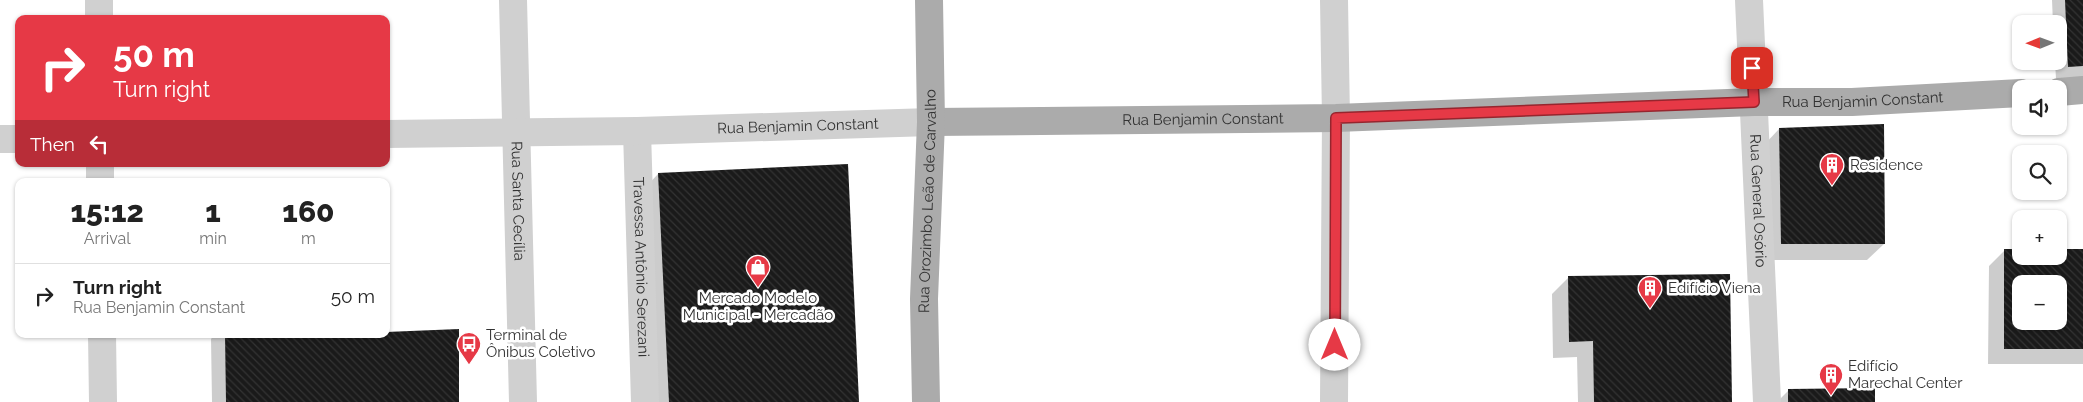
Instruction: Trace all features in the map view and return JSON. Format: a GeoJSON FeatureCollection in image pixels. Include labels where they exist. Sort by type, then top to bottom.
{"type":"FeatureCollection","features":[{"type":"Feature","properties":{"kind":"main road","name":"Rua Orozimbo Leão de Carvalho"},"geometry":{"type":"LineString","coordinates":[[926,402],[924,299],[931,122],[929,0]]}},
{"type":"Feature","properties":{"kind":"main road"},"geometry":{"type":"LineString","coordinates":[[2067,91],[2083,90]]}},
{"type":"Feature","properties":{"kind":"main road","name":"Rua Benjamin Constant"},"geometry":{"type":"LineString","coordinates":[[931,122],[1336,118],[1754,102],[1852,102],[2012,93]]}},
{"type":"Feature","properties":{"kind":"street"},"geometry":{"type":"LineString","coordinates":[[99,0],[99,15]]}},
{"type":"Feature","properties":{"kind":"street","name":"Rua Santa Cecília"},"geometry":{"type":"LineString","coordinates":[[513,0],[515,133],[524,402]]}},
{"type":"Feature","properties":{"kind":"street"},"geometry":{"type":"LineString","coordinates":[[1334,0],[1336,118],[1334,402]]}},
{"type":"Feature","properties":{"kind":"street","name":"Rua General Osório"},"geometry":{"type":"LineString","coordinates":[[1748,0],[1767,402]]}},
{"type":"Feature","properties":{"kind":"street","name":"Rua Benjamin Constant"},"geometry":{"type":"LineString","coordinates":[[390,134],[637,132],[931,122]]}},
{"type":"Feature","properties":{"kind":"street","name":"Travessa Antônio Serezani"},"geometry":{"type":"LineString","coordinates":[[637,132],[645,402]]}},
{"type":"Feature","properties":{"kind":"street"},"geometry":{"type":"LineString","coordinates":[[0,139],[15,139]]}},
{"type":"Feature","properties":{"kind":"street"},"geometry":{"type":"LineString","coordinates":[[102,338],[103,402]]}},
{"type":"Feature","properties":{"kind":"building"},"geometry":{"type":"Polygon","coordinates":[[[2065,0],[2083,0],[2083,66],[2068,67],[2068,15],[2066,15],[2065,0]]]}},
{"type":"Feature","properties":{"kind":"building","name":"Residence"},"geometry":{"type":"Polygon","coordinates":[[[1884,124],[1885,244],[1781,244],[1779,128],[1884,124]]]}},
{"type":"Feature","properties":{"kind":"building","name":"Mercado Modelo Municipal - Mercadão"},"geometry":{"type":"Polygon","coordinates":[[[848,164],[859,402],[669,402],[658,173],[848,164]]]}},
{"type":"Feature","properties":{"kind":"building"},"geometry":{"type":"Polygon","coordinates":[[[2004,249],[2012,249],[2012,265],[2067,265],[2067,249],[2083,249],[2083,349],[2004,349],[2004,249]]]}},
{"type":"Feature","properties":{"kind":"building","name":"Edifício Viena"},"geometry":{"type":"Polygon","coordinates":[[[1730,274],[1732,402],[1594,402],[1593,341],[1569,342],[1568,276],[1730,274]]]}},
{"type":"Feature","properties":{"kind":"building"},"geometry":{"type":"Polygon","coordinates":[[[459,329],[459,402],[226,402],[225,338],[390,338],[390,332],[459,329]]]}},
{"type":"Feature","properties":{"kind":"building","name":"Edifício Marechal Center"},"geometry":{"type":"Polygon","coordinates":[[[1875,388],[1875,402],[1788,402],[1788,389],[1875,388]]]}},
{"type":"Feature","properties":{"kind":"place","name":"Residence"},"geometry":{"type":"Point","coordinates":[1832,186]}},
{"type":"Feature","properties":{"kind":"place","name":"Mercado Modelo Municipal - Mercadão"},"geometry":{"type":"Point","coordinates":[758,288]}},
{"type":"Feature","properties":{"kind":"place","name":"Edifício Viena"},"geometry":{"type":"Point","coordinates":[1650,309]}},
{"type":"Feature","properties":{"kind":"place","name":"Terminal de Ônibus Coletivo"},"geometry":{"type":"Point","coordinates":[469,365]}},
{"type":"Feature","properties":{"kind":"place","name":"Edifício Marechal Center"},"geometry":{"type":"Point","coordinates":[1831,396]}},
{"type":"Feature","properties":{"kind":"route"},"geometry":{"type":"LineString","coordinates":[[1335,345],[1336,118],[1754,102],[1752,68]]}}]}
